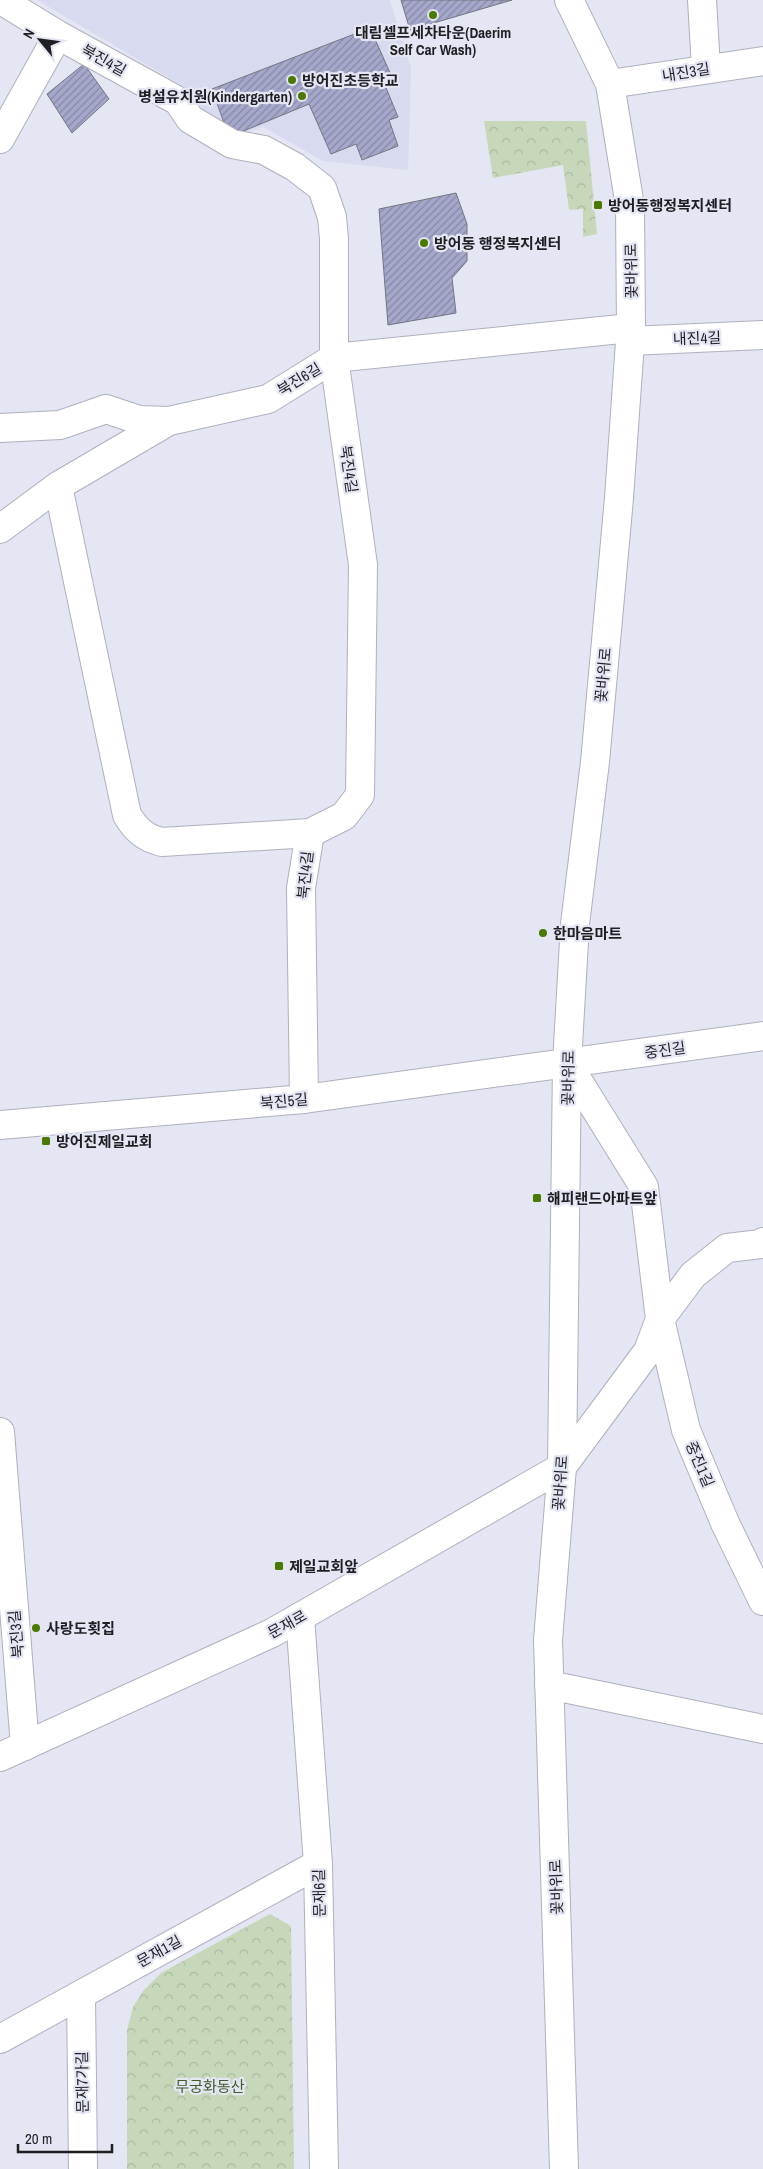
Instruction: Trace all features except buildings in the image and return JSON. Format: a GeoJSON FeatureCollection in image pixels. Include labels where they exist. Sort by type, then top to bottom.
{"type":"FeatureCollection","features":[{"type":"Feature","properties":{"kind":"street","name":"북진4길"},"geometry":{"type":"LineString","coordinates":[[1,0],[58,35],[178,102],[190,119],[232,144],[264,150],[295,167],[322,188],[332,216],[334,239],[334,358],[363,565],[360,795],[344,816],[310,832],[301,888],[304,1099]]}},
{"type":"Feature","properties":{"kind":"street","name":"꽃바위로"},"geometry":{"type":"LineString","coordinates":[[564,2169],[548,1640],[562,1468],[567,1063],[575,924],[596,753],[619,498],[631,334],[630,206],[610,84],[568,0]]}},
{"type":"Feature","properties":{"kind":"street"},"geometry":{"type":"LineString","coordinates":[[702,0],[706,68]]}},
{"type":"Feature","properties":{"kind":"street"},"geometry":{"type":"LineString","coordinates":[[0,139],[58,35]]}},
{"type":"Feature","properties":{"kind":"street","name":"내진3길"},"geometry":{"type":"LineString","coordinates":[[610,84],[706,68],[763,61]]}},
{"type":"Feature","properties":{"kind":"street","name":"북진6길"},"geometry":{"type":"LineString","coordinates":[[0,529],[58,486],[169,420],[268,399],[334,358],[631,334]]}},
{"type":"Feature","properties":{"kind":"street","name":"내진4길"},"geometry":{"type":"LineString","coordinates":[[631,334],[763,335]]}},
{"type":"Feature","properties":{"kind":"street"},"geometry":{"type":"LineString","coordinates":[[0,428],[60,425],[106,409],[139,420],[169,420]]}},
{"type":"Feature","properties":{"kind":"street"},"geometry":{"type":"LineString","coordinates":[[58,486],[127,815],[136,829],[149,839],[162,842],[310,832]]}},
{"type":"Feature","properties":{"kind":"street","name":"중진길"},"geometry":{"type":"LineString","coordinates":[[567,1063],[763,1036]]}},
{"type":"Feature","properties":{"kind":"street","name":"북진5길"},"geometry":{"type":"LineString","coordinates":[[0,1125],[304,1099],[567,1063]]}},
{"type":"Feature","properties":{"kind":"street","name":"중진1길"},"geometry":{"type":"LineString","coordinates":[[567,1063],[644,1187],[660,1320],[686,1430],[725,1523],[763,1601]]}},
{"type":"Feature","properties":{"kind":"street","name":"중진1길"},"geometry":{"type":"LineString","coordinates":[[562,1468],[648,1351],[660,1320],[693,1275],[727,1248],[762,1244],[763,1242]]}},
{"type":"Feature","properties":{"kind":"street","name":"북진3길"},"geometry":{"type":"LineString","coordinates":[[0,1432],[9,1650],[25,1746]]}},
{"type":"Feature","properties":{"kind":"street","name":"문재로"},"geometry":{"type":"LineString","coordinates":[[0,1757],[263,1637],[562,1468]]}},
{"type":"Feature","properties":{"kind":"street","name":"문재6길"},"geometry":{"type":"LineString","coordinates":[[300,1617],[318,1864],[324,2169]]}},
{"type":"Feature","properties":{"kind":"street"},"geometry":{"type":"LineString","coordinates":[[550,1685],[763,1729]]}},
{"type":"Feature","properties":{"kind":"street","name":"문재1길"},"geometry":{"type":"LineString","coordinates":[[0,2039],[318,1864]]}},
{"type":"Feature","properties":{"kind":"street","name":"문재7가길"},"geometry":{"type":"LineString","coordinates":[[81,1995],[83,2169]]}},
{"type":"Feature","properties":{"kind":"shaded area","name":"방어진초등학교"},"geometry":{"type":"Polygon","coordinates":[[[37,0],[390,0],[411,68],[408,170],[323,161],[263,127],[229,139],[202,110],[193,92],[37,0]]]}},
{"type":"Feature","properties":{"kind":"green space"},"geometry":{"type":"Polygon","coordinates":[[[484,121],[586,121],[597,234],[583,237],[583,209],[569,210],[563,165],[493,178],[484,121]]]}},
{"type":"Feature","properties":{"kind":"green space","name":"무궁화동산"},"geometry":{"type":"Polygon","coordinates":[[[270,1914],[291,1926],[294,2169],[127,2169],[127,2030],[133,2007],[143,1991],[161,1973],[270,1914]]]}},
{"type":"Feature","properties":{"kind":"place","name":"대림셀프세차타운(Daerim Self Car Wash)"},"geometry":{"type":"Point","coordinates":[433,15]}},
{"type":"Feature","properties":{"kind":"place","name":"방어진초등학교"},"geometry":{"type":"Point","coordinates":[292,80]}},
{"type":"Feature","properties":{"kind":"place","name":"병설유치원(Kindergarten)"},"geometry":{"type":"Point","coordinates":[302,96]}},
{"type":"Feature","properties":{"kind":"place","name":"방어동행정복지센터"},"geometry":{"type":"Point","coordinates":[598,205]}},
{"type":"Feature","properties":{"kind":"place","name":"방어동 행정복지센터"},"geometry":{"type":"Point","coordinates":[424,243]}},
{"type":"Feature","properties":{"kind":"place","name":"한마음마트"},"geometry":{"type":"Point","coordinates":[543,933]}},
{"type":"Feature","properties":{"kind":"place","name":"방어진제일교회"},"geometry":{"type":"Point","coordinates":[46,1141]}},
{"type":"Feature","properties":{"kind":"place","name":"해피랜드아파트앞"},"geometry":{"type":"Point","coordinates":[537,1198]}},
{"type":"Feature","properties":{"kind":"place","name":"제일교회앞"},"geometry":{"type":"Point","coordinates":[279,1566]}},
{"type":"Feature","properties":{"kind":"place","name":"사랑도횟집"},"geometry":{"type":"Point","coordinates":[36,1628]}}]}
